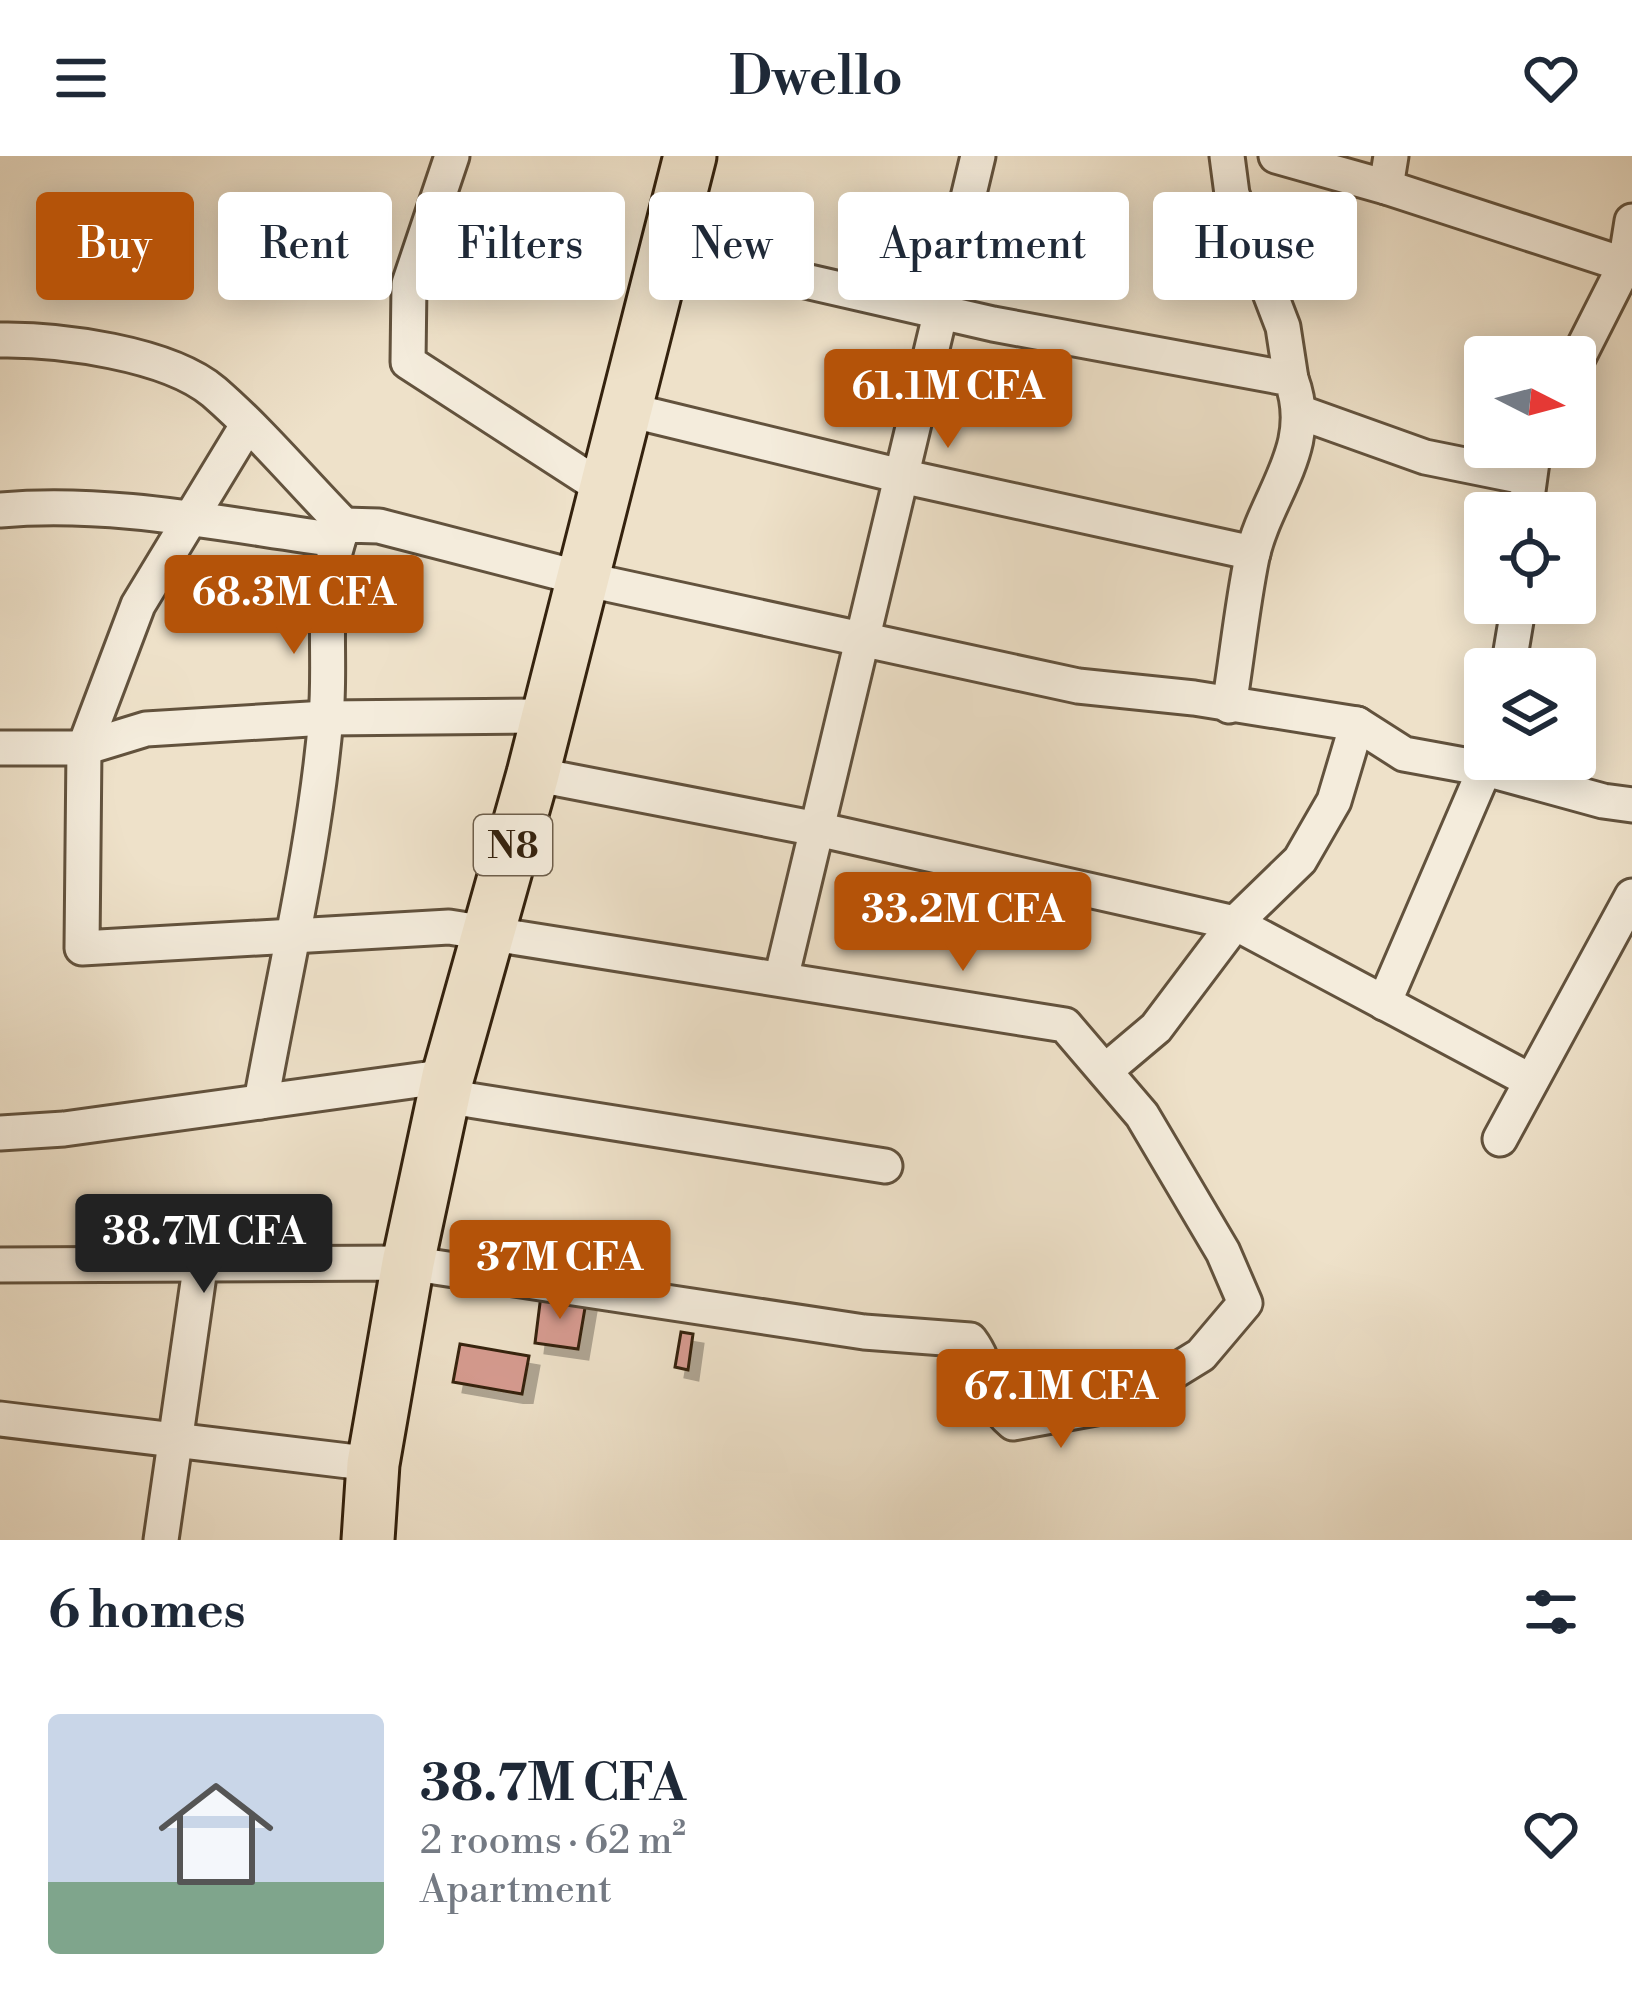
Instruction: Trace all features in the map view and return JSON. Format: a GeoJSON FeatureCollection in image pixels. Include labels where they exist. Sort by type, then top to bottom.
{"type":"FeatureCollection","features":[{"type":"Feature","properties":{"kind":"main road","name":"N8"},"geometry":{"type":"LineString","coordinates":[[682,192],[690,156]]}},
{"type":"Feature","properties":{"kind":"main road","name":"N8"},"geometry":{"type":"LineString","coordinates":[[368,1540],[374,1464],[408,1263],[446,1086],[549,716],[657,300]]}},
{"type":"Feature","properties":{"kind":"street"},"geometry":{"type":"LineString","coordinates":[[452,156],[409,284],[408,362],[607,491]]}},
{"type":"Feature","properties":{"kind":"street"},"geometry":{"type":"LineString","coordinates":[[781,979],[978,156]]}},
{"type":"Feature","properties":{"kind":"street"},"geometry":{"type":"LineString","coordinates":[[1227,156],[1232,194],[1283,327],[1302,413],[1290,463],[1253,553],[1229,706]]}},
{"type":"Feature","properties":{"kind":"street"},"geometry":{"type":"LineString","coordinates":[[1276,156],[1388,171],[1629,266]]}},
{"type":"Feature","properties":{"kind":"street"},"geometry":{"type":"LineString","coordinates":[[1590,336],[1629,266],[1632,221]]}},
{"type":"Feature","properties":{"kind":"street"},"geometry":{"type":"LineString","coordinates":[[814,282],[1292,379]]}},
{"type":"Feature","properties":{"kind":"street"},"geometry":{"type":"LineString","coordinates":[[0,340],[56,340],[142,358],[210,389],[341,532]]}},
{"type":"Feature","properties":{"kind":"street"},"geometry":{"type":"LineString","coordinates":[[628,410],[1253,553]]}},
{"type":"Feature","properties":{"kind":"street"},"geometry":{"type":"LineString","coordinates":[[1302,413],[1425,457],[1464,459]]}},
{"type":"Feature","properties":{"kind":"street"},"geometry":{"type":"LineString","coordinates":[[0,1265],[408,1263],[880,1334],[970,1340],[981,1355],[993,1406],[1013,1424],[1123,1403],[1201,1355],[1245,1303],[1223,1252],[1142,1115],[1065,1025],[449,927],[82,948],[84,748],[139,605],[246,427]]}},
{"type":"Feature","properties":{"kind":"street"},"geometry":{"type":"LineString","coordinates":[[0,510],[59,504],[341,532],[379,526],[584,579],[1078,686],[1194,698],[1357,724],[1404,754],[1464,761]]}},
{"type":"Feature","properties":{"kind":"street"},"geometry":{"type":"LineString","coordinates":[[261,1102],[309,845],[326,718],[327,594],[341,532]]}},
{"type":"Feature","properties":{"kind":"street"},"geometry":{"type":"LineString","coordinates":[[0,748],[84,748],[146,729],[326,718],[549,716]]}},
{"type":"Feature","properties":{"kind":"street"},"geometry":{"type":"LineString","coordinates":[[1105,1071],[1156,1028],[1235,923],[1300,860],[1334,801],[1357,724]]}},
{"type":"Feature","properties":{"kind":"street"},"geometry":{"type":"LineString","coordinates":[[533,774],[817,830],[1235,923],[1532,1081]]}},
{"type":"Feature","properties":{"kind":"street"},"geometry":{"type":"LineString","coordinates":[[1384,1003],[1480,780]]}},
{"type":"Feature","properties":{"kind":"street"},"geometry":{"type":"LineString","coordinates":[[1537,780],[1632,805]]}},
{"type":"Feature","properties":{"kind":"street"},"geometry":{"type":"LineString","coordinates":[[1500,1139],[1632,896]]}},
{"type":"Feature","properties":{"kind":"street"},"geometry":{"type":"LineString","coordinates":[[0,1133],[446,1086],[885,1166]]}},
{"type":"Feature","properties":{"kind":"street"},"geometry":{"type":"LineString","coordinates":[[161,1540],[201,1261]]}},
{"type":"Feature","properties":{"kind":"street"},"geometry":{"type":"LineString","coordinates":[[1,1425],[374,1464]]}},
{"type":"Feature","properties":{"kind":"building"},"geometry":{"type":"Polygon","coordinates":[[[541,1295],[586,1302],[578,1349],[535,1343],[541,1295]]]}},
{"type":"Feature","properties":{"kind":"building"},"geometry":{"type":"Polygon","coordinates":[[[681,1332],[693,1334],[688,1370],[675,1367],[681,1332]]]}},
{"type":"Feature","properties":{"kind":"building"},"geometry":{"type":"Polygon","coordinates":[[[460,1344],[529,1356],[522,1394],[453,1382],[460,1344]]]}}]}
